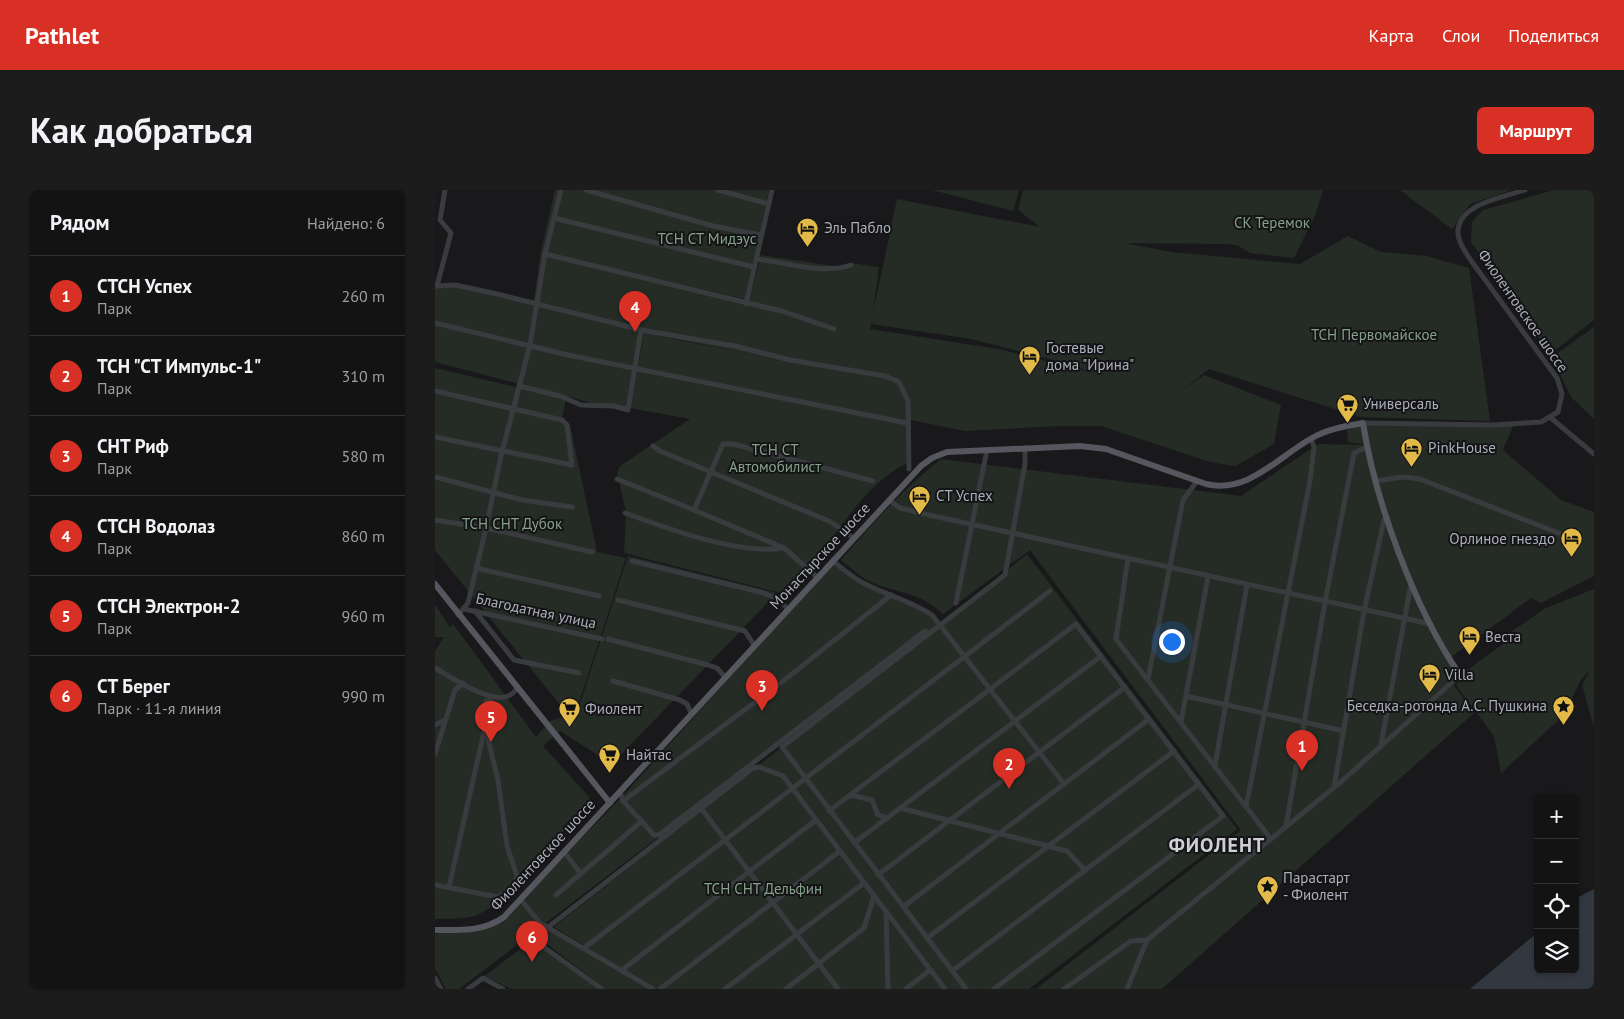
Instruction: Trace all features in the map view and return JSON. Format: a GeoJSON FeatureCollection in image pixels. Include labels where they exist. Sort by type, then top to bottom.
{"type":"FeatureCollection","features":[{"type":"Feature","properties":{"kind":"main road","name":"Монастырское шоссе"},"geometry":{"type":"LineString","coordinates":[[610,803],[817,577],[889,500],[932,458],[947,452],[1080,446],[1107,449],[1219,487],[1241,483],[1311,438],[1335,429],[1363,423]]}},
{"type":"Feature","properties":{"kind":"main road"},"geometry":{"type":"LineString","coordinates":[[1363,423],[1375,481],[1387,518],[1411,580],[1431,624],[1460,674]]}},
{"type":"Feature","properties":{"kind":"main road"},"geometry":{"type":"LineString","coordinates":[[435,584],[458,616],[610,803]]}},
{"type":"Feature","properties":{"kind":"main road","name":"Фиолентовское шоссе"},"geometry":{"type":"LineString","coordinates":[[435,930],[478,929],[492,925],[521,900],[610,803]]}},
{"type":"Feature","properties":{"kind":"street"},"geometry":{"type":"LineString","coordinates":[[445,190],[440,220],[451,233],[436,286],[455,285],[641,330],[735,346],[791,360],[885,376],[899,382],[908,401],[909,469]]}},
{"type":"Feature","properties":{"kind":"street"},"geometry":{"type":"LineString","coordinates":[[458,616],[467,603],[486,528],[502,452],[530,345],[545,254],[561,190]]}},
{"type":"Feature","properties":{"kind":"street"},"geometry":{"type":"LineString","coordinates":[[586,190],[713,226],[761,236]]}},
{"type":"Feature","properties":{"kind":"street"},"geometry":{"type":"LineString","coordinates":[[719,190],[769,204]]}},
{"type":"Feature","properties":{"kind":"street"},"geometry":{"type":"LineString","coordinates":[[746,304],[772,190]]}},
{"type":"Feature","properties":{"kind":"street","name":"Фиолентовское шоссе"},"geometry":{"type":"LineString","coordinates":[[1525,190],[1476,207],[1464,216],[1458,230],[1461,245],[1472,262],[1557,378],[1562,394],[1562,403],[1558,412],[1551,418]]}},
{"type":"Feature","properties":{"kind":"street"},"geometry":{"type":"LineString","coordinates":[[554,218],[754,267]]}},
{"type":"Feature","properties":{"kind":"street"},"geometry":{"type":"LineString","coordinates":[[545,254],[785,312],[835,329]]}},
{"type":"Feature","properties":{"kind":"street"},"geometry":{"type":"LineString","coordinates":[[756,259],[813,268],[839,269],[851,265]]}},
{"type":"Feature","properties":{"kind":"street"},"geometry":{"type":"LineString","coordinates":[[435,323],[635,370],[709,382],[771,398],[907,423]]}},
{"type":"Feature","properties":{"kind":"street"},"geometry":{"type":"LineString","coordinates":[[519,386],[560,396],[581,405],[614,406],[628,410],[641,330]]}},
{"type":"Feature","properties":{"kind":"street"},"geometry":{"type":"LineString","coordinates":[[435,391],[562,420],[567,426],[572,465],[502,452],[435,436]]}},
{"type":"Feature","properties":{"kind":"street"},"geometry":{"type":"LineString","coordinates":[[1363,423],[1494,425],[1541,422],[1551,418],[1594,454]]}},
{"type":"Feature","properties":{"kind":"street"},"geometry":{"type":"LineString","coordinates":[[1246,807],[1310,481],[1314,447],[1311,438]]}},
{"type":"Feature","properties":{"kind":"street"},"geometry":{"type":"LineString","coordinates":[[694,510],[712,473],[723,444],[728,443],[873,481]]}},
{"type":"Feature","properties":{"kind":"street"},"geometry":{"type":"LineString","coordinates":[[653,446],[712,473],[829,521],[854,538]]}},
{"type":"Feature","properties":{"kind":"street"},"geometry":{"type":"LineString","coordinates":[[1286,826],[1325,602],[1354,453],[1367,447]]}},
{"type":"Feature","properties":{"kind":"street"},"geometry":{"type":"LineString","coordinates":[[967,989],[781,747],[1005,574],[1025,464],[1025,448]]}},
{"type":"Feature","properties":{"kind":"street"},"geometry":{"type":"LineString","coordinates":[[955,603],[987,450]]}},
{"type":"Feature","properties":{"kind":"street"},"geometry":{"type":"LineString","coordinates":[[1375,481],[1403,477],[1420,479],[1571,538]]}},
{"type":"Feature","properties":{"kind":"street"},"geometry":{"type":"LineString","coordinates":[[435,478],[493,492],[572,507]]}},
{"type":"Feature","properties":{"kind":"street"},"geometry":{"type":"LineString","coordinates":[[617,479],[784,548],[817,577]]}},
{"type":"Feature","properties":{"kind":"street"},"geometry":{"type":"LineString","coordinates":[[1148,679],[1183,500],[1197,481]]}},
{"type":"Feature","properties":{"kind":"street"},"geometry":{"type":"LineString","coordinates":[[889,500],[900,508],[1208,577],[1431,624]]}},
{"type":"Feature","properties":{"kind":"street"},"geometry":{"type":"LineString","coordinates":[[625,513],[669,529],[725,543],[760,550],[784,548]]}},
{"type":"Feature","properties":{"kind":"street"},"geometry":{"type":"LineString","coordinates":[[1334,788],[1364,611],[1384,520],[1387,518]]}},
{"type":"Feature","properties":{"kind":"street"},"geometry":{"type":"LineString","coordinates":[[435,520],[486,528],[592,552]]}},
{"type":"Feature","properties":{"kind":"street"},"geometry":{"type":"LineString","coordinates":[[1128,558],[1116,639],[1271,839]]}},
{"type":"Feature","properties":{"kind":"street"},"geometry":{"type":"LineString","coordinates":[[633,561],[760,592],[779,599],[788,610]]}},
{"type":"Feature","properties":{"kind":"street"},"geometry":{"type":"LineString","coordinates":[[833,561],[854,578],[925,610],[941,624],[1064,784]]}},
{"type":"Feature","properties":{"kind":"street"},"geometry":{"type":"LineString","coordinates":[[476,568],[599,596]]}},
{"type":"Feature","properties":{"kind":"street"},"geometry":{"type":"LineString","coordinates":[[1181,722],[1208,577]]}},
{"type":"Feature","properties":{"kind":"street"},"geometry":{"type":"LineString","coordinates":[[1381,745],[1411,580]]}},
{"type":"Feature","properties":{"kind":"street"},"geometry":{"type":"LineString","coordinates":[[1215,765],[1247,585]]}},
{"type":"Feature","properties":{"kind":"street"},"geometry":{"type":"LineString","coordinates":[[585,948],[1050,591]]}},
{"type":"Feature","properties":{"kind":"street"},"geometry":{"type":"LineString","coordinates":[[623,800],[795,672],[891,595]]}},
{"type":"Feature","properties":{"kind":"street"},"geometry":{"type":"LineString","coordinates":[[617,600],[745,631],[755,645]]}},
{"type":"Feature","properties":{"kind":"street","name":"Благодатная улица"},"geometry":{"type":"LineString","coordinates":[[463,608],[605,639],[708,665],[717,668],[725,677]]}},
{"type":"Feature","properties":{"kind":"street"},"geometry":{"type":"LineString","coordinates":[[474,611],[514,660],[579,673]]}},
{"type":"Feature","properties":{"kind":"street"},"geometry":{"type":"LineString","coordinates":[[829,811],[1076,624],[1223,816],[994,989]]}},
{"type":"Feature","properties":{"kind":"street"},"geometry":{"type":"LineString","coordinates":[[620,792],[623,800],[641,821],[654,835],[659,835],[925,631],[930,633]]}},
{"type":"Feature","properties":{"kind":"street"},"geometry":{"type":"LineString","coordinates":[[854,843],[1101,656]]}},
{"type":"Feature","properties":{"kind":"street"},"geometry":{"type":"LineString","coordinates":[[435,668],[495,697],[507,697],[517,689]]}},
{"type":"Feature","properties":{"kind":"street"},"geometry":{"type":"LineString","coordinates":[[1127,989],[1147,940],[1334,788],[1460,674]]}},
{"type":"Feature","properties":{"kind":"street"},"geometry":{"type":"LineString","coordinates":[[613,681],[680,700],[687,704],[691,713]]}},
{"type":"Feature","properties":{"kind":"street"},"geometry":{"type":"LineString","coordinates":[[435,754],[455,690],[463,683]]}},
{"type":"Feature","properties":{"kind":"street"},"geometry":{"type":"LineString","coordinates":[[878,875],[1125,688]]}},
{"type":"Feature","properties":{"kind":"street"},"geometry":{"type":"LineString","coordinates":[[1186,696],[1344,730]]}},
{"type":"Feature","properties":{"kind":"street"},"geometry":{"type":"LineString","coordinates":[[435,885],[498,897],[515,886],[517,876],[507,846],[497,780],[483,712],[486,701],[495,697]]}},
{"type":"Feature","properties":{"kind":"street"},"geometry":{"type":"LineString","coordinates":[[903,907],[1149,719]]}},
{"type":"Feature","properties":{"kind":"street"},"geometry":{"type":"LineString","coordinates":[[435,725],[445,720]]}},
{"type":"Feature","properties":{"kind":"street"},"geometry":{"type":"LineString","coordinates":[[449,887],[485,727]]}},
{"type":"Feature","properties":{"kind":"street"},"geometry":{"type":"LineString","coordinates":[[927,938],[1174,751]]}},
{"type":"Feature","properties":{"kind":"street"},"geometry":{"type":"LineString","coordinates":[[547,928],[753,768],[759,767],[783,776],[945,989]]}},
{"type":"Feature","properties":{"kind":"street"},"geometry":{"type":"LineString","coordinates":[[952,971],[1199,784]]}},
{"type":"Feature","properties":{"kind":"street"},"geometry":{"type":"LineString","coordinates":[[851,795],[872,800],[878,816],[887,818]]}},
{"type":"Feature","properties":{"kind":"street"},"geometry":{"type":"LineString","coordinates":[[701,808],[839,989]]}},
{"type":"Feature","properties":{"kind":"street"},"geometry":{"type":"LineString","coordinates":[[900,808],[1070,853],[1085,870]]}},
{"type":"Feature","properties":{"kind":"street"},"geometry":{"type":"LineString","coordinates":[[622,970],[816,820]]}},
{"type":"Feature","properties":{"kind":"street"},"geometry":{"type":"LineString","coordinates":[[557,895],[641,821]]}},
{"type":"Feature","properties":{"kind":"street"},"geometry":{"type":"LineString","coordinates":[[660,989],[840,851]]}},
{"type":"Feature","properties":{"kind":"street"},"geometry":{"type":"LineString","coordinates":[[565,853],[581,874]]}},
{"type":"Feature","properties":{"kind":"street"},"geometry":{"type":"LineString","coordinates":[[725,989],[864,883]]}},
{"type":"Feature","properties":{"kind":"street"},"geometry":{"type":"LineString","coordinates":[[786,989],[865,928],[874,896]]}},
{"type":"Feature","properties":{"kind":"street"},"geometry":{"type":"LineString","coordinates":[[521,900],[540,923],[547,928],[585,948],[653,989]]}},
{"type":"Feature","properties":{"kind":"street"},"geometry":{"type":"LineString","coordinates":[[886,911],[888,989]]}},
{"type":"Feature","properties":{"kind":"street"},"geometry":{"type":"LineString","coordinates":[[540,923],[542,941],[545,948],[602,989]]}},
{"type":"Feature","properties":{"kind":"street"},"geometry":{"type":"LineString","coordinates":[[1064,989],[1131,941],[1147,940]]}},
{"type":"Feature","properties":{"kind":"street"},"geometry":{"type":"LineString","coordinates":[[906,989],[930,970]]}},
{"type":"Feature","properties":{"kind":"street"},"geometry":{"type":"LineString","coordinates":[[435,978],[441,989]]}},
{"type":"Feature","properties":{"kind":"street"},"geometry":{"type":"LineString","coordinates":[[469,989],[483,978],[503,989]]}},
{"type":"Feature","properties":{"kind":"green space"},"geometry":{"type":"Polygon","coordinates":[[[555,190],[769,190],[745,299],[625,271],[749,302],[761,255],[840,267],[850,263],[879,267],[873,313],[897,199],[1040,227],[1018,210],[1023,190],[1323,190],[1316,213],[1294,258],[1250,253],[1237,245],[1124,243],[1171,252],[1300,264],[1348,236],[1381,252],[1426,256],[1469,268],[1490,421],[1360,417],[1209,369],[1181,391],[1204,375],[1281,405],[1274,444],[1235,466],[1210,462],[1101,426],[965,431],[911,420],[910,462],[883,478],[861,500],[818,556],[785,594],[624,553],[626,512],[617,472],[620,466],[690,419],[630,408],[644,333],[787,362],[644,332],[627,412],[435,362],[435,282],[534,300],[541,251],[555,190]],[[871,324],[870,329],[998,349],[1097,374],[1062,362],[971,339],[871,324]]]}},
{"type":"Feature","properties":{"kind":"green space"},"geometry":{"type":"Polygon","coordinates":[[[932,190],[1019,190],[1013,211],[932,190]]]}},
{"type":"Feature","properties":{"kind":"green space"},"geometry":{"type":"Polygon","coordinates":[[[1400,190],[1511,190],[1470,204],[1452,229],[1400,190]]]}},
{"type":"Feature","properties":{"kind":"green space"},"geometry":{"type":"Polygon","coordinates":[[[1554,190],[1594,190],[1594,320],[1550,354],[1471,242],[1472,222],[1483,210],[1554,190]]]}},
{"type":"Feature","properties":{"kind":"green space"},"geometry":{"type":"Polygon","coordinates":[[[1594,327],[1594,419],[1571,397],[1552,357],[1594,327]]]}},
{"type":"Feature","properties":{"kind":"green space","name":"ТСН СНТ Дубок"},"geometry":{"type":"Polygon","coordinates":[[[435,368],[566,399],[562,418],[570,425],[597,552],[626,558],[576,712],[565,711],[435,550],[435,368]]]}},
{"type":"Feature","properties":{"kind":"green space"},"geometry":{"type":"Polygon","coordinates":[[[1360,425],[1513,426],[1503,450],[1561,500],[1594,512],[1594,576],[1541,603],[1531,598],[1451,657],[1432,624],[1385,505],[1433,627],[1458,674],[1454,685],[1474,713],[1162,989],[1036,989],[1241,830],[1030,550],[943,614],[934,606],[915,596],[869,581],[841,560],[876,520],[927,470],[941,459],[1241,496],[1318,444],[1368,445],[1348,442],[1347,430],[1360,425]]]}},
{"type":"Feature","properties":{"kind":"green space","name":"ТСН СНТ Дельфин"},"geometry":{"type":"Polygon","coordinates":[[[1027,554],[1237,829],[1029,989],[656,989],[554,927],[930,630],[459,989],[446,989],[435,969],[435,934],[495,926],[621,798],[832,564],[881,591],[930,613],[939,624],[1027,554]]]}},
{"type":"Feature","properties":{"kind":"green space"},"geometry":{"type":"Polygon","coordinates":[[[628,556],[777,593],[612,764],[560,731],[543,746],[590,798],[538,863],[509,894],[473,917],[435,919],[435,651],[444,637],[435,637],[435,604],[450,628],[453,624],[536,737],[550,721],[577,713],[628,556]]]}},
{"type":"Feature","properties":{"kind":"green space"},"geometry":{"type":"Polygon","coordinates":[[[1594,589],[1594,728],[1582,685],[1590,670],[1580,681],[1565,714],[1501,773],[1494,736],[1456,685],[1465,672],[1503,644],[1508,634],[1544,609],[1594,589]]]}},
{"type":"Feature","properties":{"kind":"green space"},"geometry":{"type":"Polygon","coordinates":[[[542,926],[648,989],[606,989],[547,944],[542,926]]]}},
{"type":"Feature","properties":{"kind":"green space"},"geometry":{"type":"Polygon","coordinates":[[[524,946],[541,948],[600,989],[511,989],[485,976],[524,946]]]}},
{"type":"Feature","properties":{"kind":"shaded area"},"geometry":{"type":"Polygon","coordinates":[[[1594,889],[1594,989],[1470,989],[1534,935],[1534,974],[1579,974],[1579,897],[1594,889]]]}},
{"type":"Feature","properties":{"kind":"place","name":"Эль Пабло"},"geometry":{"type":"Point","coordinates":[808,247]}},
{"type":"Feature","properties":{"kind":"place","name":"СТСН Водолаз"},"geometry":{"type":"Point","coordinates":[635,332]}},
{"type":"Feature","properties":{"kind":"place","name":"Гостевые дома \"Ирина\""},"geometry":{"type":"Point","coordinates":[1030,376]}},
{"type":"Feature","properties":{"kind":"place","name":"Универсаль"},"geometry":{"type":"Point","coordinates":[1347,423]}},
{"type":"Feature","properties":{"kind":"place","name":"PinkHouse"},"geometry":{"type":"Point","coordinates":[1412,467]}},
{"type":"Feature","properties":{"kind":"place","name":"СТ Успех"},"geometry":{"type":"Point","coordinates":[920,515]}},
{"type":"Feature","properties":{"kind":"place","name":"Орлиное гнездо"},"geometry":{"type":"Point","coordinates":[1571,558]}},
{"type":"Feature","properties":{"kind":"place","name":"Веста"},"geometry":{"type":"Point","coordinates":[1469,656]}},
{"type":"Feature","properties":{"kind":"place","name":"Villa"},"geometry":{"type":"Point","coordinates":[1429,694]}},
{"type":"Feature","properties":{"kind":"place","name":"СНТ Риф"},"geometry":{"type":"Point","coordinates":[762,711]}},
{"type":"Feature","properties":{"kind":"place","name":"Беседка-ротонда А.С. Пушкина"},"geometry":{"type":"Point","coordinates":[1563,725]}},
{"type":"Feature","properties":{"kind":"place","name":"Фиолент"},"geometry":{"type":"Point","coordinates":[569,728]}},
{"type":"Feature","properties":{"kind":"place","name":"СТСН Электрон-2"},"geometry":{"type":"Point","coordinates":[491,742]}},
{"type":"Feature","properties":{"kind":"place","name":"СТСН Успех"},"geometry":{"type":"Point","coordinates":[1302,771]}},
{"type":"Feature","properties":{"kind":"place","name":"Найтас"},"geometry":{"type":"Point","coordinates":[610,774]}},
{"type":"Feature","properties":{"kind":"place","name":"ТСН \"СТ Импульс-1\""},"geometry":{"type":"Point","coordinates":[1009,789]}},
{"type":"Feature","properties":{"kind":"place","name":"Парастарт - Фиолент"},"geometry":{"type":"Point","coordinates":[1267,906]}},
{"type":"Feature","properties":{"kind":"place","name":"СТ Берег"},"geometry":{"type":"Point","coordinates":[532,962]}},
{"type":"Feature","properties":{"kind":"district","name":"ФИОЛЕНТ"},"geometry":{"type":"Point","coordinates":[1217,845]}},
{"type":"Feature","properties":{"kind":"park label","name":"СК Теремок"},"geometry":{"type":"Point","coordinates":[1272,223]}},
{"type":"Feature","properties":{"kind":"park label","name":"ТСН СТ Мидэус"},"geometry":{"type":"Point","coordinates":[707,239]}},
{"type":"Feature","properties":{"kind":"park label","name":"ТСН Первомайское"},"geometry":{"type":"Point","coordinates":[1374,335]}},
{"type":"Feature","properties":{"kind":"park label","name":"ТСН СТ Автомобилист"},"geometry":{"type":"Point","coordinates":[775,458]}}]}
